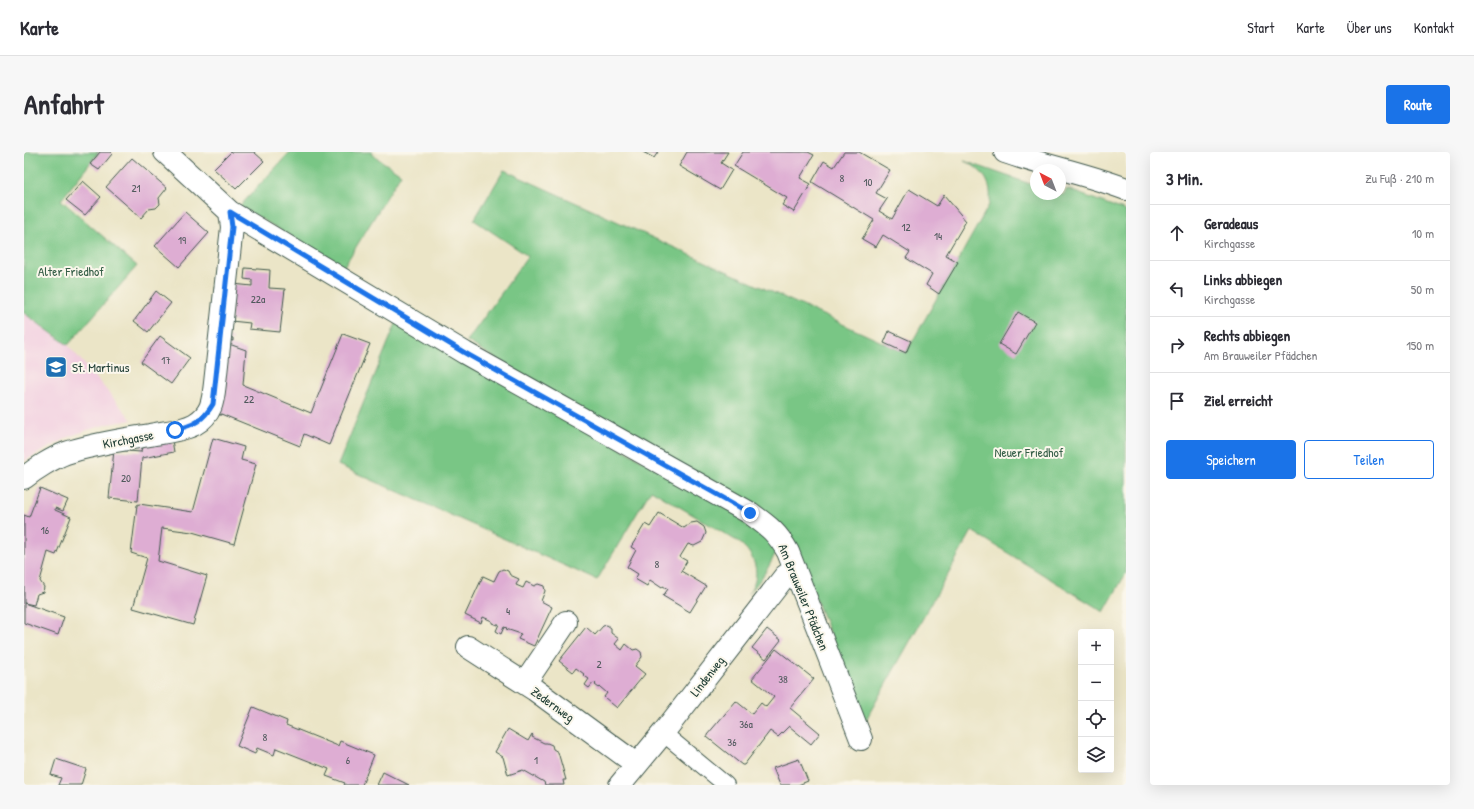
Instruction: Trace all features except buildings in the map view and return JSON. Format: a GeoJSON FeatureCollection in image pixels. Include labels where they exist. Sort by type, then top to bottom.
{"type":"FeatureCollection","features":[{"type":"Feature","properties":{"kind":"street"},"geometry":{"type":"LineString","coordinates":[[165,152],[230,212]]}},
{"type":"Feature","properties":{"kind":"street"},"geometry":{"type":"LineString","coordinates":[[1005,152],[1035,157],[1126,189]]}},
{"type":"Feature","properties":{"kind":"street","name":"Kirchgasse"},"geometry":{"type":"LineString","coordinates":[[24,478],[31,472],[66,453],[194,425],[208,412],[213,404],[232,227],[230,212]]}},
{"type":"Feature","properties":{"kind":"street","name":"Am Brauweiler Pfädchen"},"geometry":{"type":"LineString","coordinates":[[230,212],[465,353],[750,513],[771,528],[781,539],[794,569],[860,739]]}},
{"type":"Feature","properties":{"kind":"street","name":"Lindenweg"},"geometry":{"type":"LineString","coordinates":[[620,785],[663,733],[785,576],[794,569]]}},
{"type":"Feature","properties":{"kind":"street"},"geometry":{"type":"LineString","coordinates":[[525,683],[566,622]]}},
{"type":"Feature","properties":{"kind":"street","name":"Zedernweg"},"geometry":{"type":"LineString","coordinates":[[468,647],[525,683],[636,764]]}},
{"type":"Feature","properties":{"kind":"lane"},"geometry":{"type":"LineString","coordinates":[[663,733],[726,785]]}},
{"type":"Feature","properties":{"kind":"shaded area","name":"St. Martinus"},"geometry":{"type":"Polygon","coordinates":[[[24,313],[68,345],[132,420],[108,424],[71,436],[24,461],[24,313]]]}},
{"type":"Feature","properties":{"kind":"green space","name":"Alter Friedhof"},"geometry":{"type":"Polygon","coordinates":[[[24,152],[99,152],[61,200],[137,266],[68,345],[24,313],[24,152]]]}},
{"type":"Feature","properties":{"kind":"green space"},"geometry":{"type":"Polygon","coordinates":[[[290,152],[372,152],[371,154],[401,174],[343,268],[240,206],[290,152]]]}},
{"type":"Feature","properties":{"kind":"green space","name":"Neuer Friedhof"},"geometry":{"type":"Polygon","coordinates":[[[964,161],[1030,184],[1030,200],[1066,200],[1067,189],[1126,211],[1126,573],[1104,612],[972,531],[865,723],[793,541],[467,341],[528,256],[474,220],[504,170],[906,353],[989,205],[990,190],[986,178],[971,164],[964,161]]]}},
{"type":"Feature","properties":{"kind":"green space"},"geometry":{"type":"Polygon","coordinates":[[[397,321],[749,521],[777,549],[761,579],[748,594],[753,587],[756,572],[752,558],[743,546],[651,490],[597,580],[338,465],[397,321]]]}},
{"type":"Feature","properties":{"kind":"place","name":"St. Martinus"},"geometry":{"type":"Point","coordinates":[56,367]}},
{"type":"Feature","properties":{"kind":"route"},"geometry":{"type":"LineString","coordinates":[[175,430],[194,425],[208,412],[213,404],[232,227],[230,212],[465,353],[750,513]]}}]}
